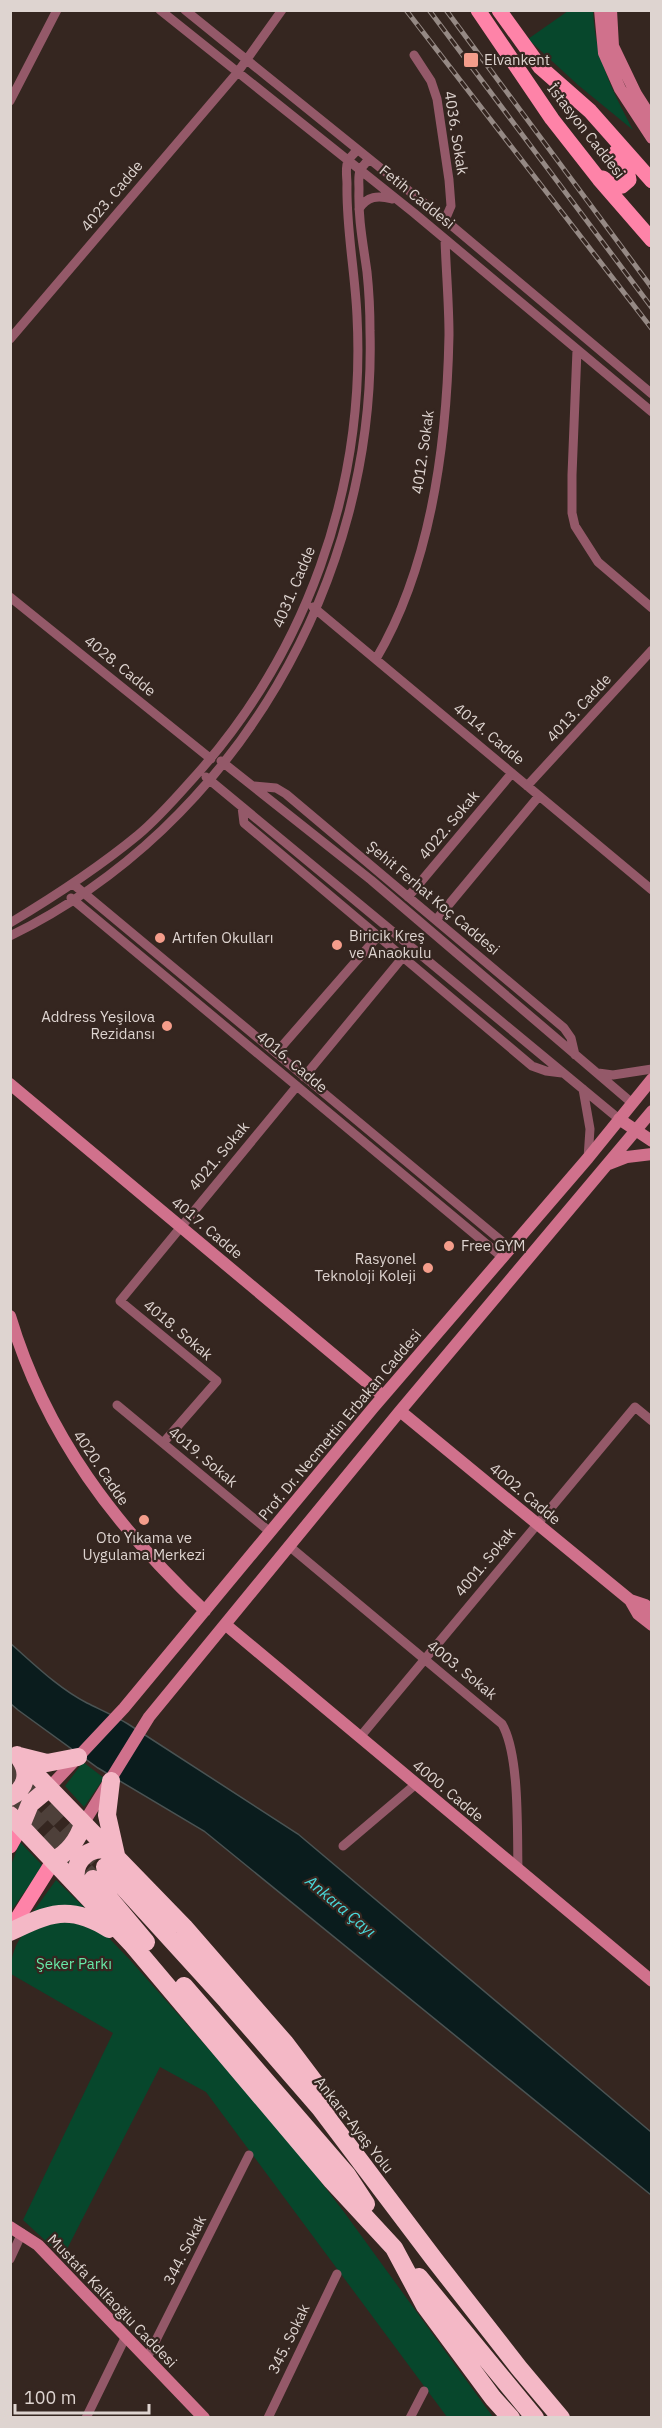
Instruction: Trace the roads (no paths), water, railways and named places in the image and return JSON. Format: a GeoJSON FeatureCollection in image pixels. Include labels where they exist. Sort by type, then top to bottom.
{"type":"FeatureCollection","features":[{"type":"Feature","properties":{"kind":"highway"},"geometry":{"type":"LineString","coordinates":[[14,1752],[47,1763],[78,1757]]}},
{"type":"Feature","properties":{"kind":"highway"},"geometry":{"type":"LineString","coordinates":[[14,1752],[83,1824],[98,1871],[131,1943],[332,2181],[394,2248],[535,2418]]}},
{"type":"Feature","properties":{"kind":"highway"},"geometry":{"type":"LineString","coordinates":[[10,1797],[22,1788],[26,1777],[24,1765],[14,1752]]}},
{"type":"Feature","properties":{"kind":"highway"},"geometry":{"type":"LineString","coordinates":[[111,1781],[98,1871],[346,2175],[394,2248],[425,2306],[509,2416]]}},
{"type":"Feature","properties":{"kind":"highway"},"geometry":{"type":"LineString","coordinates":[[48,1789],[30,1804],[16,1821],[54,1860],[98,1871],[184,1927],[285,2043],[525,2359],[575,2418]]}},
{"type":"Feature","properties":{"kind":"highway"},"geometry":{"type":"LineString","coordinates":[[54,1860],[69,1849],[83,1824]]}},
{"type":"Feature","properties":{"kind":"highway","name":"Ankara-Ayaş Yolu"},"geometry":{"type":"LineString","coordinates":[[98,1871],[227,2001],[320,2108],[406,2223],[561,2418]]}},
{"type":"Feature","properties":{"kind":"highway"},"geometry":{"type":"LineString","coordinates":[[10,1931],[39,1918],[65,1913],[78,1914],[90,1917],[131,1943]]}},
{"type":"Feature","properties":{"kind":"highway"},"geometry":{"type":"LineString","coordinates":[[355,2135],[406,2223]]}},
{"type":"Feature","properties":{"kind":"main road","name":"İstasyon Caddesi"},"geometry":{"type":"LineString","coordinates":[[478,10],[552,119],[651,240]]}},
{"type":"Feature","properties":{"kind":"main road","name":"İstasyon Caddesi"},"geometry":{"type":"LineString","coordinates":[[499,10],[540,67],[590,111],[651,181]]}},
{"type":"Feature","properties":{"kind":"main road"},"geometry":{"type":"LineString","coordinates":[[582,157],[615,187],[622,186],[629,180],[627,169],[590,111]]}},
{"type":"Feature","properties":{"kind":"main road"},"geometry":{"type":"LineString","coordinates":[[10,1846],[16,1821]]}},
{"type":"Feature","properties":{"kind":"main road"},"geometry":{"type":"LineString","coordinates":[[10,1931],[54,1860]]}},
{"type":"Feature","properties":{"kind":"street"},"geometry":{"type":"LineString","coordinates":[[10,101],[57,10]]}},
{"type":"Feature","properties":{"kind":"street","name":"Fetih Caddesi"},"geometry":{"type":"LineString","coordinates":[[160,10],[445,239],[651,412]]}},
{"type":"Feature","properties":{"kind":"street","name":"Fetih Caddesi"},"geometry":{"type":"LineString","coordinates":[[185,10],[445,220],[651,394]]}},
{"type":"Feature","properties":{"kind":"street","name":"4023. Cadde"},"geometry":{"type":"LineString","coordinates":[[10,339],[237,73],[282,10]]}},
{"type":"Feature","properties":{"kind":"street"},"geometry":{"type":"LineString","coordinates":[[600,10],[604,53],[620,89],[651,138]]}},
{"type":"Feature","properties":{"kind":"street"},"geometry":{"type":"LineString","coordinates":[[611,10],[613,46],[651,119]]}},
{"type":"Feature","properties":{"kind":"street","name":"4036. Sokak"},"geometry":{"type":"LineString","coordinates":[[414,55],[431,81],[437,99],[450,180],[451,206],[445,220]]}},
{"type":"Feature","properties":{"kind":"street"},"geometry":{"type":"LineString","coordinates":[[347,162],[356,150]]}},
{"type":"Feature","properties":{"kind":"street"},"geometry":{"type":"LineString","coordinates":[[360,171],[368,160]]}},
{"type":"Feature","properties":{"kind":"street","name":"4031. Cadde"},"geometry":{"type":"LineString","coordinates":[[10,923],[73,884],[139,834],[199,772],[259,692],[277,662],[306,602],[331,540],[349,459],[356,404],[357,316],[346,220],[347,162]]}},
{"type":"Feature","properties":{"kind":"street","name":"4031. Cadde"},"geometry":{"type":"LineString","coordinates":[[10,936],[84,893],[156,835],[209,780],[224,763],[269,699],[317,609],[347,525],[356,487],[366,424],[370,332],[367,274],[358,209],[360,171]]}},
{"type":"Feature","properties":{"kind":"street"},"geometry":{"type":"LineString","coordinates":[[358,209],[363,202],[376,196],[395,199]]}},
{"type":"Feature","properties":{"kind":"street","name":"4012. Sokak"},"geometry":{"type":"LineString","coordinates":[[376,659],[393,628],[410,582],[430,513],[440,462],[449,335],[445,239]]}},
{"type":"Feature","properties":{"kind":"street"},"geometry":{"type":"LineString","coordinates":[[577,350],[572,486],[575,526],[598,562],[651,608]]}},
{"type":"Feature","properties":{"kind":"street","name":"4028. Cadde"},"geometry":{"type":"LineString","coordinates":[[10,597],[212,757]]}},
{"type":"Feature","properties":{"kind":"street","name":"4014. Cadde"},"geometry":{"type":"LineString","coordinates":[[306,602],[651,890]]}},
{"type":"Feature","properties":{"kind":"street","name":"4013. Cadde"},"geometry":{"type":"LineString","coordinates":[[527,786],[651,650]]}},
{"type":"Feature","properties":{"kind":"street","name":"Şehit Ferhat Koç Caddesi"},"geometry":{"type":"LineString","coordinates":[[212,757],[224,763],[378,886],[632,1103]]}},
{"type":"Feature","properties":{"kind":"street"},"geometry":{"type":"LineString","coordinates":[[199,772],[619,1119],[651,1141]]}},
{"type":"Feature","properties":{"kind":"street","name":"4022. Sokak"},"geometry":{"type":"LineString","coordinates":[[408,897],[512,773]]}},
{"type":"Feature","properties":{"kind":"street","name":"Şehit Ferhat Koç Caddesi"},"geometry":{"type":"LineString","coordinates":[[252,786],[276,788],[286,794],[564,1028],[571,1038],[574,1055]]}},
{"type":"Feature","properties":{"kind":"street"},"geometry":{"type":"LineString","coordinates":[[436,920],[539,796]]}},
{"type":"Feature","properties":{"kind":"street"},"geometry":{"type":"LineString","coordinates":[[242,807],[244,823],[532,1066],[563,1073]]}},
{"type":"Feature","properties":{"kind":"street","name":"4016. Cadde"},"geometry":{"type":"LineString","coordinates":[[73,884],[276,1053],[506,1252]]}},
{"type":"Feature","properties":{"kind":"street","name":"4016. Cadde"},"geometry":{"type":"LineString","coordinates":[[62,891],[297,1086],[506,1252]]}},
{"type":"Feature","properties":{"kind":"street"},"geometry":{"type":"LineString","coordinates":[[276,1053],[378,936]]}},
{"type":"Feature","properties":{"kind":"street"},"geometry":{"type":"LineString","coordinates":[[304,1077],[403,957]]}},
{"type":"Feature","properties":{"kind":"street"},"geometry":{"type":"LineString","coordinates":[[591,1070],[613,1076],[651,1069]]}},
{"type":"Feature","properties":{"kind":"street","name":"Prof. Dr. Necmettin Erbakan Caddesi"},"geometry":{"type":"LineString","coordinates":[[48,1789],[124,1708],[383,1396],[588,1158],[651,1079]]}},
{"type":"Feature","properties":{"kind":"street","name":"4017. Cadde"},"geometry":{"type":"LineString","coordinates":[[10,1084],[383,1396]]}},
{"type":"Feature","properties":{"kind":"street","name":"4021. Sokak"},"geometry":{"type":"LineString","coordinates":[[120,1301],[297,1086]]}},
{"type":"Feature","properties":{"kind":"street"},"geometry":{"type":"LineString","coordinates":[[583,1089],[591,1129],[588,1158]]}},
{"type":"Feature","properties":{"kind":"street"},"geometry":{"type":"LineString","coordinates":[[83,1824],[149,1717],[400,1410],[650,1116],[632,1103]]}},
{"type":"Feature","properties":{"kind":"street"},"geometry":{"type":"LineString","coordinates":[[606,1166],[627,1157],[651,1154]]}},
{"type":"Feature","properties":{"kind":"street","name":"4018. Sokak"},"geometry":{"type":"LineString","coordinates":[[120,1301],[217,1381],[163,1443]]}},
{"type":"Feature","properties":{"kind":"street","name":"4020. Cadde"},"geometry":{"type":"LineString","coordinates":[[10,1316],[38,1389],[57,1429],[83,1474],[139,1544],[206,1611]]}},
{"type":"Feature","properties":{"kind":"street","name":"4019. Sokak"},"geometry":{"type":"LineString","coordinates":[[117,1405],[270,1532]]}},
{"type":"Feature","properties":{"kind":"street","name":"4001. Sokak"},"geometry":{"type":"LineString","coordinates":[[360,1737],[635,1407],[651,1421]]}},
{"type":"Feature","properties":{"kind":"street","name":"4002. Cadde"},"geometry":{"type":"LineString","coordinates":[[400,1410],[630,1600],[638,1614],[651,1625]]}},
{"type":"Feature","properties":{"kind":"street","name":"4003. Sokak"},"geometry":{"type":"LineString","coordinates":[[289,1546],[493,1714],[507,1732],[516,1788],[518,1870]]}},
{"type":"Feature","properties":{"kind":"street","name":"4002. Cadde"},"geometry":{"type":"LineString","coordinates":[[630,1600],[645,1605],[651,1610]]}},
{"type":"Feature","properties":{"kind":"street","name":"4000. Cadde"},"geometry":{"type":"LineString","coordinates":[[225,1625],[651,1981]]}},
{"type":"Feature","properties":{"kind":"street"},"geometry":{"type":"LineString","coordinates":[[343,1846],[416,1784]]}},
{"type":"Feature","properties":{"kind":"street","name":"344. Sokak"},"geometry":{"type":"LineString","coordinates":[[147,2358],[249,2155]]}},
{"type":"Feature","properties":{"kind":"street","name":"Mustafa Kalfaoğlu Caddesi"},"geometry":{"type":"LineString","coordinates":[[10,2227],[38,2245],[204,2418]]}},
{"type":"Feature","properties":{"kind":"street"},"geometry":{"type":"LineString","coordinates":[[10,2259],[22,2233]]}},
{"type":"Feature","properties":{"kind":"street","name":"345. Sokak"},"geometry":{"type":"LineString","coordinates":[[268,2418],[337,2274]]}},
{"type":"Feature","properties":{"kind":"street"},"geometry":{"type":"LineString","coordinates":[[86,2418],[126,2336]]}},
{"type":"Feature","properties":{"kind":"street"},"geometry":{"type":"LineString","coordinates":[[410,2418],[424,2391]]}},
{"type":"Feature","properties":{"kind":"water","name":"Ankara Çayı"},"geometry":{"type":"Polygon","coordinates":[[[10,1643],[66,1690],[128,1724],[298,1834],[651,2132],[651,2195],[204,1831],[98,1768],[11,1704],[10,1643]]]}},
{"type":"Feature","properties":{"kind":"tunnel"},"geometry":{"type":"LineString","coordinates":[[10,1768],[105,1867]]}},
{"type":"Feature","properties":{"kind":"tunnel"},"geometry":{"type":"LineString","coordinates":[[10,1794],[93,1879]]}},
{"type":"Feature","properties":{"kind":"railway"},"geometry":{"type":"LineString","coordinates":[[406,10],[652,329]]}},
{"type":"Feature","properties":{"kind":"railway"},"geometry":{"type":"LineString","coordinates":[[429,10],[652,308]]}},
{"type":"Feature","properties":{"kind":"railway"},"geometry":{"type":"LineString","coordinates":[[446,10],[652,288]]}},
{"type":"Feature","properties":{"kind":"place","name":"Elvankent"},"geometry":{"type":"Point","coordinates":[471,60]}},
{"type":"Feature","properties":{"kind":"place","name":"Artıfen Okulları"},"geometry":{"type":"Point","coordinates":[160,938]}},
{"type":"Feature","properties":{"kind":"place","name":"Biricik Kreş ve Anaokulu"},"geometry":{"type":"Point","coordinates":[337,945]}},
{"type":"Feature","properties":{"kind":"place","name":"Address Yeşilova Rezidansı"},"geometry":{"type":"Point","coordinates":[167,1026]}},
{"type":"Feature","properties":{"kind":"place","name":"Free GYM"},"geometry":{"type":"Point","coordinates":[449,1246]}},
{"type":"Feature","properties":{"kind":"place","name":"Rasyonel Teknoloji Koleji"},"geometry":{"type":"Point","coordinates":[428,1268]}},
{"type":"Feature","properties":{"kind":"place","name":"Oto Yıkama ve Uygulama Merkezi"},"geometry":{"type":"Point","coordinates":[144,1520]}},
{"type":"Feature","properties":{"kind":"park label","name":"Şeker Parkı"},"geometry":{"type":"Point","coordinates":[74,1964]}}]}
